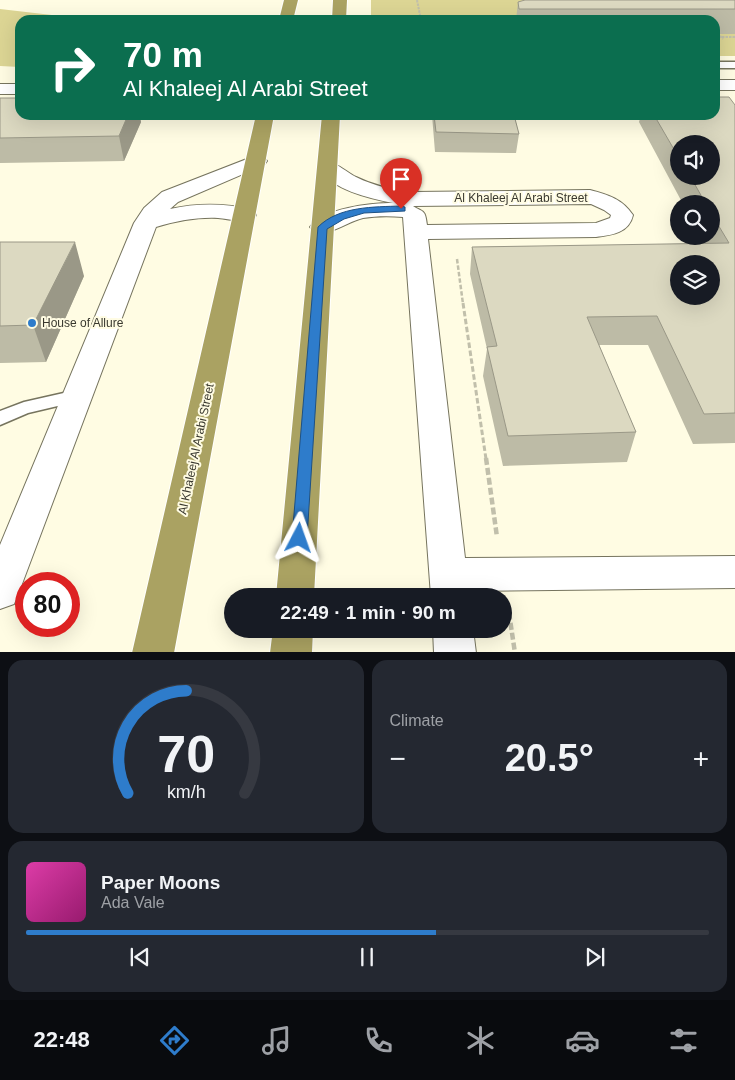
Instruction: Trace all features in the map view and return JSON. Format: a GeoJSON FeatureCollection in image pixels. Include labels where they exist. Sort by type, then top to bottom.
{"type":"FeatureCollection","features":[{"type":"Feature","properties":{"kind":"highway"},"geometry":{"type":"LineString","coordinates":[[287,15],[291,0]]}},
{"type":"Feature","properties":{"kind":"highway"},"geometry":{"type":"LineString","coordinates":[[339,15],[340,0]]}},
{"type":"Feature","properties":{"kind":"highway","name":"Al Khaleej Al Arabi Street"},"geometry":{"type":"LineString","coordinates":[[153,652],[264,120]]}},
{"type":"Feature","properties":{"kind":"highway"},"geometry":{"type":"LineString","coordinates":[[296,588],[331,120]]}},
{"type":"Feature","properties":{"kind":"highway"},"geometry":{"type":"LineString","coordinates":[[291,652],[292,638]]}},
{"type":"Feature","properties":{"kind":"street"},"geometry":{"type":"LineString","coordinates":[[720,85],[735,85]]}},
{"type":"Feature","properties":{"kind":"street"},"geometry":{"type":"LineString","coordinates":[[0,89],[15,89]]}},
{"type":"Feature","properties":{"kind":"street"},"geometry":{"type":"LineString","coordinates":[[0,592],[146,223],[152,214],[170,197],[257,161]]}},
{"type":"Feature","properties":{"kind":"street","name":"Al Khaleej Al Arabi Street"},"geometry":{"type":"LineString","coordinates":[[322,227],[341,217],[363,210],[389,208],[414,214],[590,197],[605,200],[616,207],[622,215],[620,222],[610,228],[596,230],[452,231],[414,214],[385,196],[341,179],[328,168]]}},
{"type":"Feature","properties":{"kind":"street"},"geometry":{"type":"LineString","coordinates":[[146,223],[162,217],[196,211],[230,212],[245,215]]}},
{"type":"Feature","properties":{"kind":"street"},"geometry":{"type":"LineString","coordinates":[[414,214],[449,586],[503,575],[735,572]]}},
{"type":"Feature","properties":{"kind":"street"},"geometry":{"type":"LineString","coordinates":[[454,638],[455,652]]}},
{"type":"Feature","properties":{"kind":"lane"},"geometry":{"type":"LineString","coordinates":[[720,65],[735,65]]}},
{"type":"Feature","properties":{"kind":"lane"},"geometry":{"type":"LineString","coordinates":[[0,418],[24,408],[77,396]]}},
{"type":"Feature","properties":{"kind":"path"},"geometry":{"type":"LineString","coordinates":[[418,0],[420,15]]}},
{"type":"Feature","properties":{"kind":"path"},"geometry":{"type":"LineString","coordinates":[[720,37],[735,37]]}},
{"type":"Feature","properties":{"kind":"path"},"geometry":{"type":"LineString","coordinates":[[452,231],[515,652]]}},
{"type":"Feature","properties":{"kind":"shaded area"},"geometry":{"type":"Polygon","coordinates":[[[371,0],[735,0],[735,56],[720,56],[720,15],[371,15],[371,0]]]}},
{"type":"Feature","properties":{"kind":"shaded area"},"geometry":{"type":"Polygon","coordinates":[[[0,9],[52,15],[15,15],[15,67],[0,66],[0,9]]]}},
{"type":"Feature","properties":{"kind":"building"},"geometry":{"type":"Polygon","coordinates":[[[525,0],[735,0],[735,9],[519,9],[518,2],[525,0]]]}},
{"type":"Feature","properties":{"kind":"building"},"geometry":{"type":"Polygon","coordinates":[[[720,97],[729,97],[735,105],[735,413],[704,414],[657,316],[587,317],[636,432],[508,436],[487,347],[497,346],[472,247],[720,245],[720,243],[729,243],[720,228],[720,195],[701,195],[695,185],[720,185],[720,135],[670,135],[670,143],[657,120],[720,120],[720,97]]]}},
{"type":"Feature","properties":{"kind":"building"},"geometry":{"type":"Polygon","coordinates":[[[0,98],[15,98],[15,120],[126,120],[119,136],[0,138],[0,98]]]}},
{"type":"Feature","properties":{"kind":"building"},"geometry":{"type":"Polygon","coordinates":[[[435,120],[515,120],[519,134],[436,132],[435,120]]]}},
{"type":"Feature","properties":{"kind":"building"},"geometry":{"type":"Polygon","coordinates":[[[0,242],[75,242],[33,325],[0,326],[0,242]]]}},
{"type":"Feature","properties":{"kind":"place","name":"House of Allure"},"geometry":{"type":"Point","coordinates":[32,323]}},
{"type":"Feature","properties":{"kind":"route"},"geometry":{"type":"LineString","coordinates":[[299,538],[322,227],[341,217],[363,210],[401,209]]}}]}
